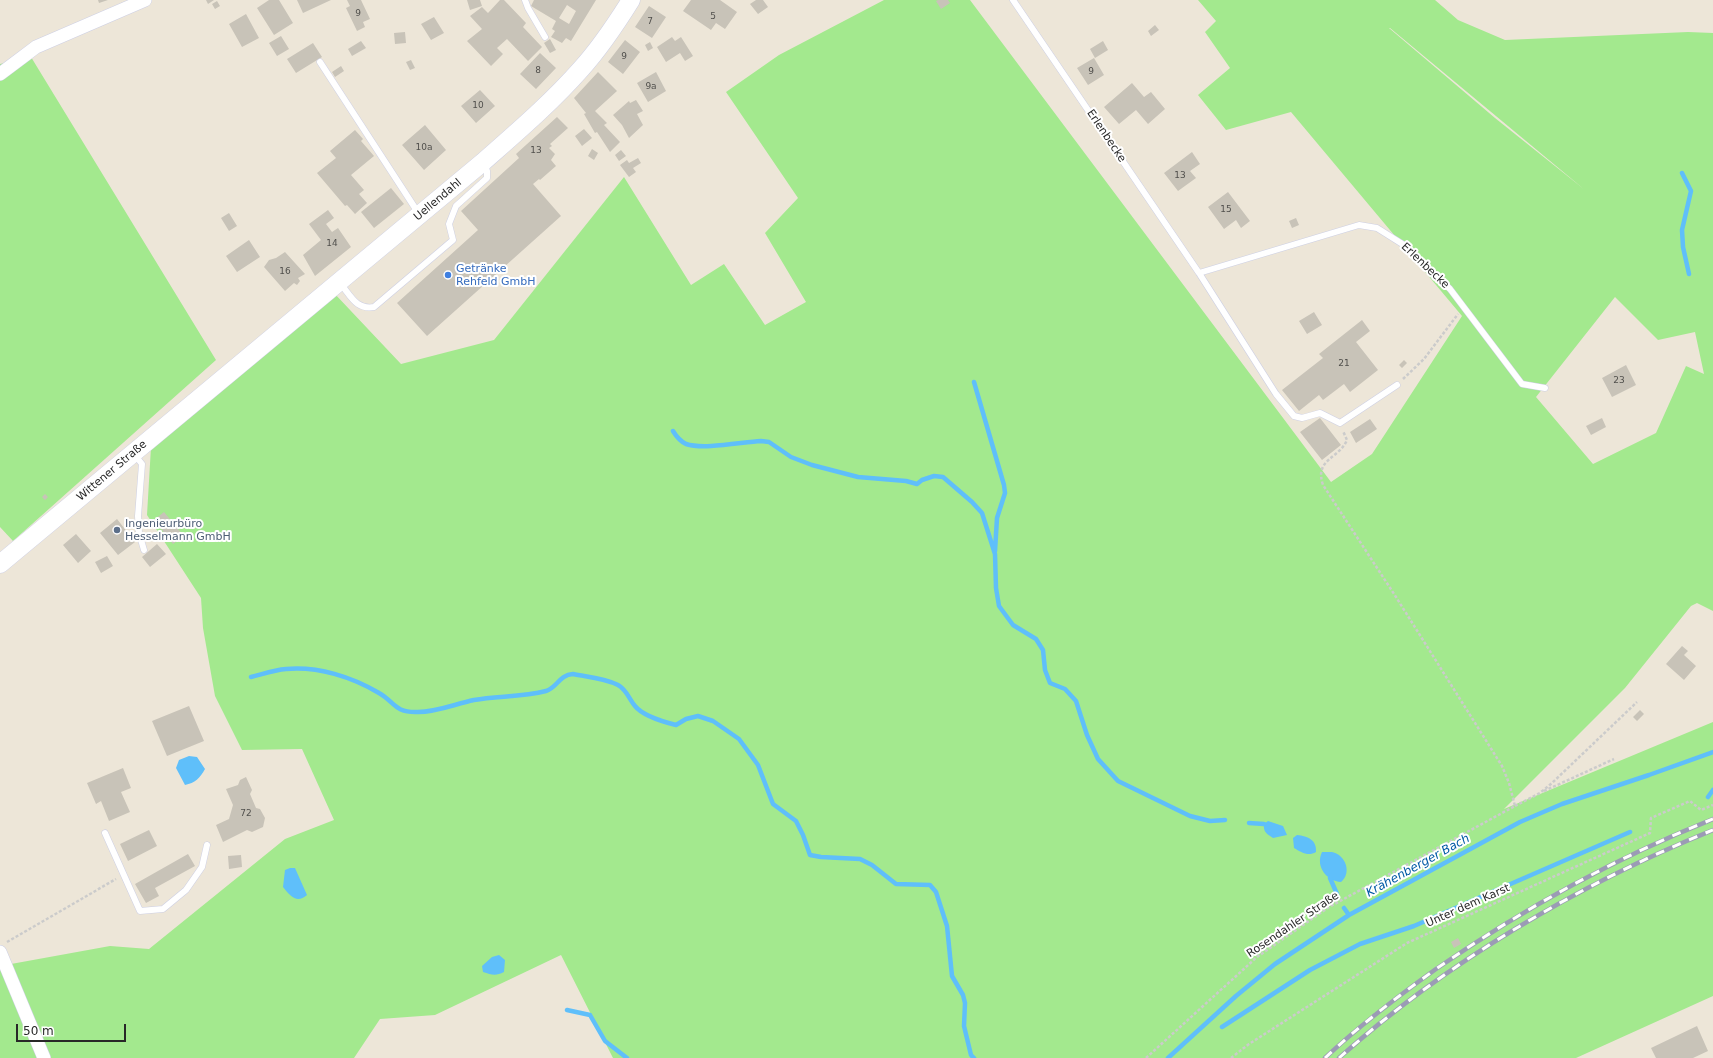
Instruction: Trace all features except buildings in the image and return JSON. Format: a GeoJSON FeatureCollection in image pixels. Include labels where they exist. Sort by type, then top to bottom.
{"type":"FeatureCollection","features":[{"type":"Feature","properties":{"kind":"main road","name":"Uellendahl"},"geometry":{"type":"LineString","coordinates":[[224,378],[483,162],[545,107],[581,69],[611,32],[631,0]]}},
{"type":"Feature","properties":{"kind":"main road","name":"Wittener Straße"},"geometry":{"type":"LineString","coordinates":[[0,564],[224,378]]}},
{"type":"Feature","properties":{"kind":"street"},"geometry":{"type":"LineString","coordinates":[[0,74],[36,47],[145,0]]}},
{"type":"Feature","properties":{"kind":"street"},"geometry":{"type":"LineString","coordinates":[[0,952],[44,1058]]}},
{"type":"Feature","properties":{"kind":"lane"},"geometry":{"type":"LineString","coordinates":[[525,0],[528,8],[545,36]]}},
{"type":"Feature","properties":{"kind":"lane","name":"Erlenbecke"},"geometry":{"type":"LineString","coordinates":[[1013,0],[1199,273],[1276,394],[1294,416],[1302,418],[1320,413],[1340,423]]}},
{"type":"Feature","properties":{"kind":"lane"},"geometry":{"type":"LineString","coordinates":[[320,62],[420,215]]}},
{"type":"Feature","properties":{"kind":"lane"},"geometry":{"type":"LineString","coordinates":[[339,282],[357,304],[366,308],[374,306],[453,240],[449,224],[456,206],[487,178],[487,171],[483,162]]}},
{"type":"Feature","properties":{"kind":"lane","name":"Erlenbecke"},"geometry":{"type":"LineString","coordinates":[[1199,273],[1359,225],[1377,228],[1404,245],[1450,289],[1522,384],[1545,388]]}},
{"type":"Feature","properties":{"kind":"lane"},"geometry":{"type":"LineString","coordinates":[[1340,423],[1396,385]]}},
{"type":"Feature","properties":{"kind":"lane"},"geometry":{"type":"LineString","coordinates":[[133,453],[142,464],[138,516],[139,533],[144,550]]}},
{"type":"Feature","properties":{"kind":"lane"},"geometry":{"type":"LineString","coordinates":[[105,833],[140,911],[163,908],[186,890],[202,867],[206,845]]}},
{"type":"Feature","properties":{"kind":"path"},"geometry":{"type":"LineString","coordinates":[[1396,385],[1424,359],[1463,308]]}},
{"type":"Feature","properties":{"kind":"path"},"geometry":{"type":"LineString","coordinates":[[1340,423],[1347,440],[1345,446],[1322,466],[1320,477],[1323,485],[1396,597],[1502,766],[1509,783],[1515,806]]}},
{"type":"Feature","properties":{"kind":"path"},"geometry":{"type":"LineString","coordinates":[[1540,793],[1637,702]]}},
{"type":"Feature","properties":{"kind":"path"},"geometry":{"type":"LineString","coordinates":[[1540,793],[1614,759]]}},
{"type":"Feature","properties":{"kind":"path","name":"Rosendahler Straße"},"geometry":{"type":"LineString","coordinates":[[1146,1058],[1257,957],[1329,907],[1540,793]]}},
{"type":"Feature","properties":{"kind":"path","name":"Unter dem Karst"},"geometry":{"type":"LineString","coordinates":[[1231,1058],[1249,1044],[1407,943],[1650,833],[1651,818],[1690,801],[1700,810],[1713,805]]}},
{"type":"Feature","properties":{"kind":"path"},"geometry":{"type":"LineString","coordinates":[[0,946],[124,875]]}},
{"type":"Feature","properties":{"kind":"green space"},"geometry":{"type":"Polygon","coordinates":[[[884,0],[970,0],[1331,482],[1372,454],[1462,316],[1291,112],[1226,130],[1198,95],[1230,68],[1205,32],[1216,21],[1198,0],[1435,0],[1458,20],[1505,40],[1688,32],[1713,33],[1713,611],[1697,603],[1691,606],[1625,688],[1504,809],[1713,722],[1713,996],[1576,1058],[613,1058],[561,955],[435,1015],[380,1019],[354,1058],[0,1058],[0,966],[110,946],[149,949],[285,839],[334,820],[302,749],[242,750],[215,696],[203,628],[201,598],[147,515],[151,447],[334,293],[401,364],[494,340],[624,177],[691,285],[724,264],[765,325],[806,302],[765,233],[798,198],[726,92],[779,55],[884,0]],[[1390,28],[1495,118],[1585,190],[1390,28]],[[1615,297],[1536,397],[1593,464],[1656,433],[1686,366],[1704,374],[1695,332],[1658,340],[1615,297]]]}},
{"type":"Feature","properties":{"kind":"green space"},"geometry":{"type":"Polygon","coordinates":[[[31,57],[216,360],[13,541],[0,527],[0,64],[31,57]]]}},
{"type":"Feature","properties":{"kind":"water"},"geometry":{"type":"Polygon","coordinates":[[[189,756],[197,757],[205,769],[197,780],[185,785],[176,768],[179,760],[189,756]]]}},
{"type":"Feature","properties":{"kind":"water"},"geometry":{"type":"Polygon","coordinates":[[[1268,821],[1283,826],[1287,835],[1273,838],[1265,831],[1264,824],[1268,821]]]}},
{"type":"Feature","properties":{"kind":"water"},"geometry":{"type":"Polygon","coordinates":[[[1297,835],[1305,836],[1311,839],[1315,844],[1316,852],[1307,854],[1294,848],[1293,838],[1297,835]]]}},
{"type":"Feature","properties":{"kind":"water"},"geometry":{"type":"Polygon","coordinates":[[[1322,852],[1332,852],[1344,860],[1347,869],[1341,882],[1331,879],[1321,868],[1320,858],[1322,852]]]}},
{"type":"Feature","properties":{"kind":"water"},"geometry":{"type":"Polygon","coordinates":[[[295,868],[307,895],[303,898],[294,898],[283,887],[285,870],[295,868]]]}},
{"type":"Feature","properties":{"kind":"water"},"geometry":{"type":"Polygon","coordinates":[[[499,955],[505,960],[504,972],[494,975],[483,972],[482,966],[492,957],[499,955]]]}},
{"type":"Feature","properties":{"kind":"waterway"},"geometry":{"type":"LineString","coordinates":[[1682,173],[1691,191],[1682,230],[1683,247],[1689,274]]}},
{"type":"Feature","properties":{"kind":"waterway"},"geometry":{"type":"LineString","coordinates":[[974,382],[1005,493],[997,518],[995,551]]}},
{"type":"Feature","properties":{"kind":"waterway"},"geometry":{"type":"LineString","coordinates":[[673,431],[677,437],[686,444],[694,446],[713,446],[761,441],[769,442],[791,457],[812,465],[858,477],[906,481],[917,484],[922,480],[934,476],[943,477],[972,502],[982,513],[995,554],[996,588],[999,606],[1013,625],[1036,639],[1043,650],[1045,670],[1050,683],[1065,689],[1076,701],[1087,735],[1098,759],[1118,781],[1190,816],[1210,821],[1225,820]]}},
{"type":"Feature","properties":{"kind":"waterway"},"geometry":{"type":"LineString","coordinates":[[251,677],[286,669],[310,669],[322,671],[369,687],[404,711],[425,712],[474,700],[546,691],[564,677],[573,674],[602,679],[618,685],[624,689],[639,710],[648,716],[676,725],[686,719],[698,716],[713,721],[739,739],[758,765],[773,804],[796,821],[810,855],[860,859],[872,865],[896,884],[930,885],[936,892],[947,926],[952,976],[963,995],[965,1003],[964,1026],[971,1055],[974,1058]]}},
{"type":"Feature","properties":{"kind":"waterway","name":"Krähenberger Bach"},"geometry":{"type":"LineString","coordinates":[[1168,1058],[1236,996],[1275,964],[1349,915],[1520,822],[1562,804],[1713,752]]}},
{"type":"Feature","properties":{"kind":"waterway","name":"Krähenberger Bach"},"geometry":{"type":"LineString","coordinates":[[1708,797],[1713,790]]}},
{"type":"Feature","properties":{"kind":"waterway"},"geometry":{"type":"LineString","coordinates":[[1249,823],[1264,824]]}},
{"type":"Feature","properties":{"kind":"waterway","name":"Krähenberger Bach"},"geometry":{"type":"LineString","coordinates":[[1222,1027],[1310,970],[1360,944],[1414,926],[1630,832]]}},
{"type":"Feature","properties":{"kind":"waterway"},"geometry":{"type":"LineString","coordinates":[[1330,878],[1337,894]]}},
{"type":"Feature","properties":{"kind":"waterway"},"geometry":{"type":"LineString","coordinates":[[1344,908],[1349,915]]}},
{"type":"Feature","properties":{"kind":"waterway"},"geometry":{"type":"LineString","coordinates":[[567,1010],[590,1015],[605,1041],[627,1058]]}},
{"type":"Feature","properties":{"kind":"railway"},"geometry":{"type":"LineString","coordinates":[[1325,1058],[1365,1023],[1407,990],[1469,947],[1536,905],[1641,850],[1713,819]]}},
{"type":"Feature","properties":{"kind":"railway"},"geometry":{"type":"LineString","coordinates":[[1339,1058],[1380,1023],[1424,990],[1469,958],[1516,928],[1565,900],[1614,875],[1663,851],[1713,830]]}},
{"type":"Feature","properties":{"kind":"place","name":"Getränke Rehfeld GmbH"},"geometry":{"type":"Point","coordinates":[448,275]}},
{"type":"Feature","properties":{"kind":"place","name":"Ingenieurbüro Hesselmann GmbH"},"geometry":{"type":"Point","coordinates":[117,530]}}]}
